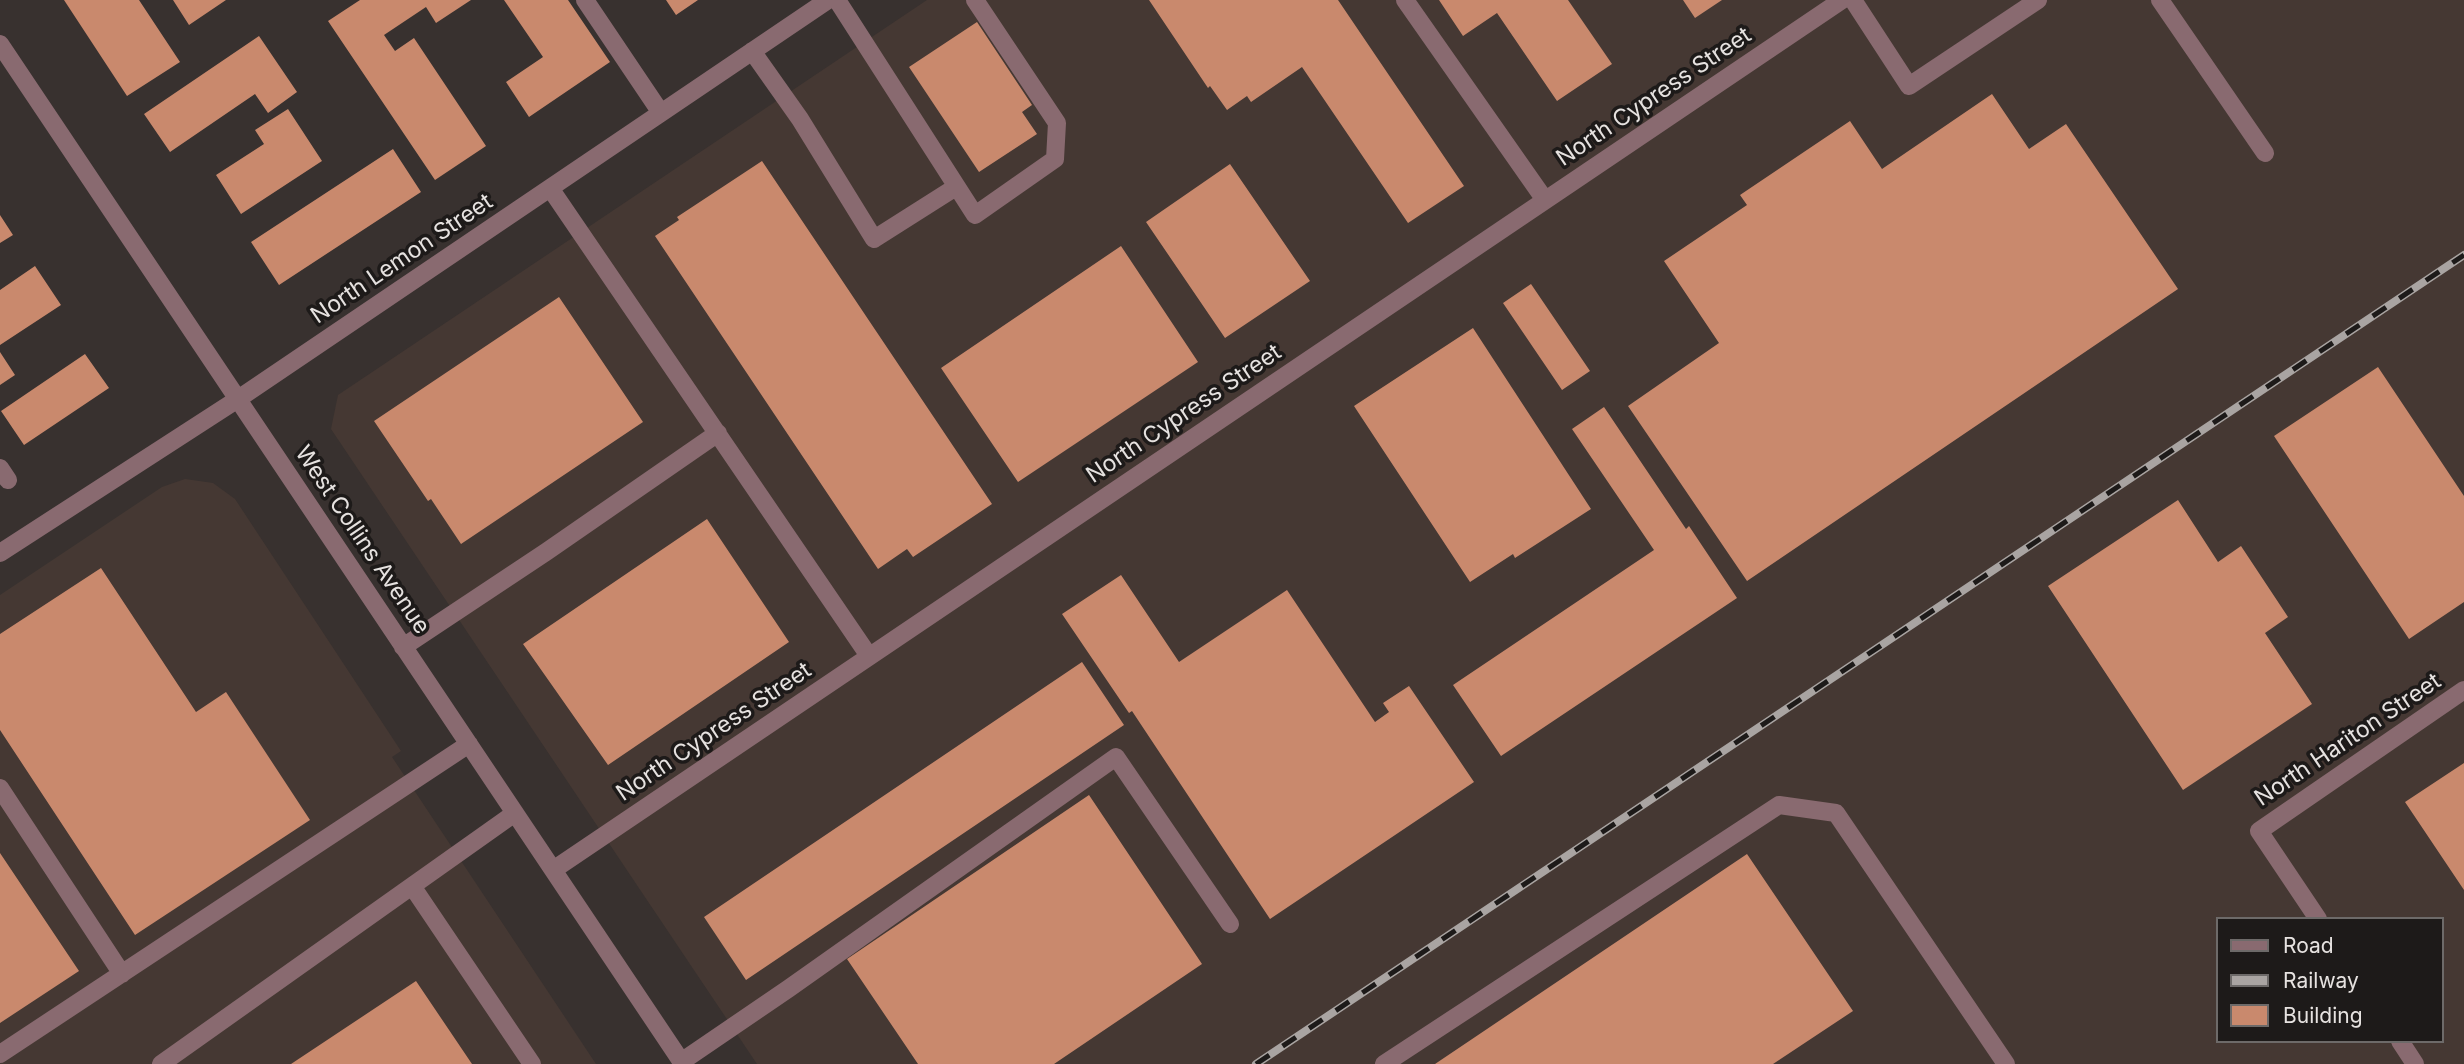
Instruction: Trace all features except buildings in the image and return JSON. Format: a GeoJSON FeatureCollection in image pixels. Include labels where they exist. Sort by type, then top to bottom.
{"type":"FeatureCollection","features":[{"type":"Feature","properties":{"kind":"street"},"geometry":{"type":"LineString","coordinates":[[586,0],[661,113]]}},
{"type":"Feature","properties":{"kind":"street","name":"North Lemon Street"},"geometry":{"type":"LineString","coordinates":[[0,553],[238,399],[828,0]]}},
{"type":"Feature","properties":{"kind":"street"},"geometry":{"type":"LineString","coordinates":[[837,0],[975,215],[1055,159],[1057,122],[975,0]]}},
{"type":"Feature","properties":{"kind":"street"},"geometry":{"type":"LineString","coordinates":[[1405,0],[1545,201]]}},
{"type":"Feature","properties":{"kind":"street","name":"North Cypress Street"},"geometry":{"type":"LineString","coordinates":[[553,870],[1842,0]]}},
{"type":"Feature","properties":{"kind":"street"},"geometry":{"type":"LineString","coordinates":[[1853,0],[1909,86],[2038,0]]}},
{"type":"Feature","properties":{"kind":"street"},"geometry":{"type":"LineString","coordinates":[[2160,0],[2265,153]]}},
{"type":"Feature","properties":{"kind":"street","name":"West Collins Avenue"},"geometry":{"type":"LineString","coordinates":[[0,44],[682,1063]]}},
{"type":"Feature","properties":{"kind":"street"},"geometry":{"type":"LineString","coordinates":[[752,51],[800,119],[874,239],[956,187]]}},
{"type":"Feature","properties":{"kind":"street"},"geometry":{"type":"LineString","coordinates":[[550,188],[869,656]]}},
{"type":"Feature","properties":{"kind":"street"},"geometry":{"type":"LineString","coordinates":[[403,647],[718,433]]}},
{"type":"Feature","properties":{"kind":"street","name":"North Hariton Street"},"geometry":{"type":"LineString","coordinates":[[2317,917],[2259,831],[2464,690]]}},
{"type":"Feature","properties":{"kind":"street"},"geometry":{"type":"LineString","coordinates":[[0,1054],[469,744]]}},
{"type":"Feature","properties":{"kind":"street"},"geometry":{"type":"LineString","coordinates":[[682,1063],[1116,757],[1230,924]]}},
{"type":"Feature","properties":{"kind":"street"},"geometry":{"type":"LineString","coordinates":[[0,788],[122,974]]}},
{"type":"Feature","properties":{"kind":"street"},"geometry":{"type":"LineString","coordinates":[[1384,1064],[1779,805],[1836,813],[2006,1064]]}},
{"type":"Feature","properties":{"kind":"street"},"geometry":{"type":"LineString","coordinates":[[161,1064],[515,813]]}},
{"type":"Feature","properties":{"kind":"street"},"geometry":{"type":"LineString","coordinates":[[412,886],[532,1064]]}},
{"type":"Feature","properties":{"kind":"street"},"geometry":{"type":"LineString","coordinates":[[2401,1043],[2415,1064]]}},
{"type":"Feature","properties":{"kind":"shaded area"},"geometry":{"type":"Polygon","coordinates":[[[927,0],[2464,0],[2464,1064],[757,1064],[331,429],[338,395],[927,0]]]}},
{"type":"Feature","properties":{"kind":"shaded area"},"geometry":{"type":"Polygon","coordinates":[[[185,479],[213,483],[235,499],[401,751],[392,757],[596,1064],[0,1064],[0,595],[162,487],[185,479]]]}},
{"type":"Feature","properties":{"kind":"railway"},"geometry":{"type":"LineString","coordinates":[[1256,1064],[2464,255]]}}]}
